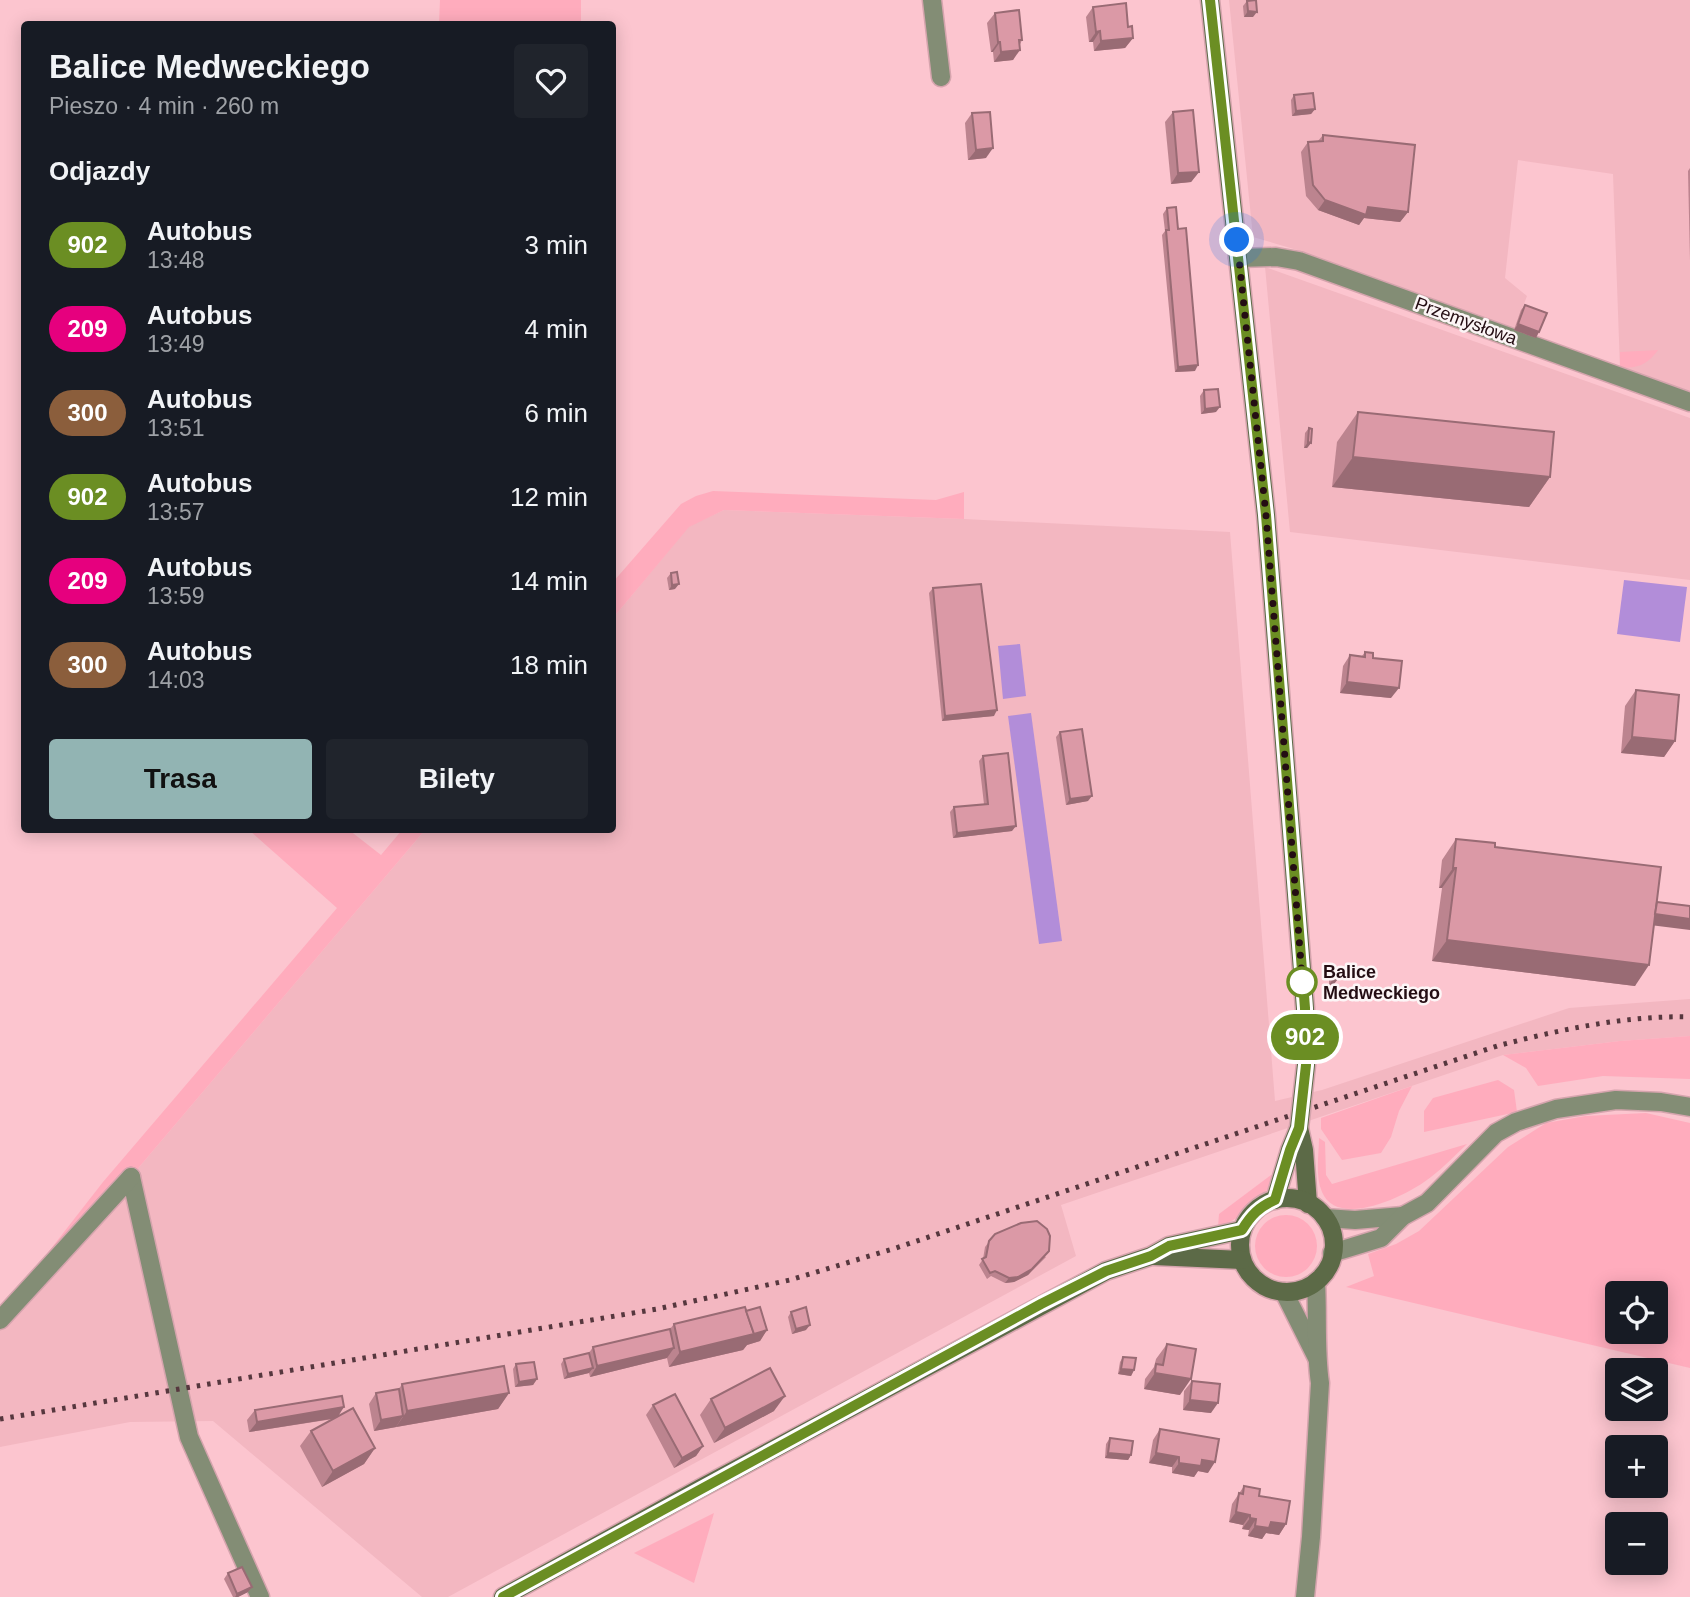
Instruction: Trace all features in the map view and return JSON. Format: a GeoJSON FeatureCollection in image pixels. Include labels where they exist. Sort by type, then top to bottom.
{"type":"FeatureCollection","features":[{"type":"Feature","properties":{"kind":"main road"},"geometry":{"type":"LineString","coordinates":[[1210,0],[1267,527],[1305,1008],[1306,1065],[1299,1128],[1275,1200]]}},
{"type":"Feature","properties":{"kind":"main road"},"geometry":{"type":"LineString","coordinates":[[1299,1128],[1304,1150],[1308,1204]]}},
{"type":"Feature","properties":{"kind":"main road"},"geometry":{"type":"LineString","coordinates":[[1275,1200],[1297,1200],[1308,1204],[1325,1218],[1333,1237],[1330,1263],[1316,1282],[1296,1291],[1284,1292],[1258,1283],[1248,1273],[1242,1260],[1240,1245],[1242,1230],[1250,1216],[1261,1206],[1275,1200]]}},
{"type":"Feature","properties":{"kind":"main road"},"geometry":{"type":"LineString","coordinates":[[503,1597],[1106,1271],[1151,1256],[1169,1246],[1242,1230]]}},
{"type":"Feature","properties":{"kind":"main road"},"geometry":{"type":"LineString","coordinates":[[1151,1256],[1242,1260]]}},
{"type":"Feature","properties":{"kind":"street"},"geometry":{"type":"LineString","coordinates":[[932,0],[941,77]]}},
{"type":"Feature","properties":{"kind":"street","name":"Przemysłowa"},"geometry":{"type":"LineString","coordinates":[[1238,258],[1276,257],[1299,261],[1690,402]]}},
{"type":"Feature","properties":{"kind":"street"},"geometry":{"type":"LineString","coordinates":[[1332,1253],[1381,1238],[1403,1216],[1427,1203],[1496,1133],[1516,1122],[1556,1109],[1616,1100],[1661,1102],[1690,1107]]}},
{"type":"Feature","properties":{"kind":"street"},"geometry":{"type":"LineString","coordinates":[[0,1320],[131,1177],[190,1437],[260,1597]]}},
{"type":"Feature","properties":{"kind":"street"},"geometry":{"type":"LineString","coordinates":[[1325,1218],[1355,1220],[1403,1216]]}},
{"type":"Feature","properties":{"kind":"street"},"geometry":{"type":"LineString","coordinates":[[1305,1597],[1320,1383],[1316,1282]]}},
{"type":"Feature","properties":{"kind":"street"},"geometry":{"type":"LineString","coordinates":[[1284,1292],[1317,1359]]}},
{"type":"Feature","properties":{"kind":"shaded area"},"geometry":{"type":"Polygon","coordinates":[[[440,0],[581,0],[581,21],[439,21],[440,0]]]}},
{"type":"Feature","properties":{"kind":"shaded area"},"geometry":{"type":"Polygon","coordinates":[[[1229,0],[1690,0],[1690,391],[1620,368],[1613,174],[1518,160],[1505,278],[1527,296],[1514,330],[1297,250],[1253,237],[1229,0]]]}},
{"type":"Feature","properties":{"kind":"shaded area"},"geometry":{"type":"Polygon","coordinates":[[[1265,267],[1690,418],[1690,580],[1290,532],[1265,267]]]}},
{"type":"Feature","properties":{"kind":"shaded area"},"geometry":{"type":"Polygon","coordinates":[[[1658,350],[1642,365],[1620,368],[1620,352],[1658,350]]]}},
{"type":"Feature","properties":{"kind":"shaded area"},"geometry":{"type":"Polygon","coordinates":[[[713,491],[936,500],[964,492],[964,519],[724,510],[689,527],[616,614],[616,579],[681,504],[713,491]]]}},
{"type":"Feature","properties":{"kind":"shaded area"},"geometry":{"type":"Polygon","coordinates":[[[724,510],[1230,532],[1275,1101],[1322,1090],[1569,1008],[1690,999],[1690,1036],[1620,1041],[1503,1055],[1061,1205],[1076,1256],[448,1597],[422,1597],[213,1421],[130,1422],[0,1447],[0,1326],[118,1192],[422,833],[616,833],[616,614],[689,526],[724,510]]]}},
{"type":"Feature","properties":{"kind":"shaded area"},"geometry":{"type":"Polygon","coordinates":[[[1624,580],[1687,587],[1680,642],[1617,634],[1624,580]]]}},
{"type":"Feature","properties":{"kind":"shaded area"},"geometry":{"type":"Polygon","coordinates":[[[1020,644],[1026,696],[1003,699],[998,646],[1020,644]]]}},
{"type":"Feature","properties":{"kind":"shaded area"},"geometry":{"type":"Polygon","coordinates":[[[1031,713],[1062,941],[1039,944],[1008,716],[1031,713]]]}},
{"type":"Feature","properties":{"kind":"shaded area"},"geometry":{"type":"Polygon","coordinates":[[[252,833],[353,833],[381,855],[399,833],[422,833],[118,1192],[0,1314],[103,1182],[337,908],[252,833]]]}},
{"type":"Feature","properties":{"kind":"shaded area"},"geometry":{"type":"Polygon","coordinates":[[[1690,1036],[1690,1079],[1603,1076],[1538,1086],[1526,1068],[1503,1055],[1620,1041],[1690,1036]]]}},
{"type":"Feature","properties":{"kind":"shaded area"},"geometry":{"type":"Polygon","coordinates":[[[1498,1080],[1514,1090],[1517,1112],[1424,1132],[1424,1111],[1433,1098],[1498,1080]]]}},
{"type":"Feature","properties":{"kind":"shaded area"},"geometry":{"type":"Polygon","coordinates":[[[1412,1086],[1399,1111],[1391,1137],[1381,1153],[1342,1160],[1321,1129],[1321,1118],[1412,1086]]]}},
{"type":"Feature","properties":{"kind":"shaded area"},"geometry":{"type":"Polygon","coordinates":[[[1646,1113],[1690,1123],[1690,1368],[1668,1363],[1668,1358],[1648,1358],[1346,1287],[1374,1276],[1368,1254],[1396,1244],[1419,1231],[1508,1147],[1546,1123],[1585,1116],[1646,1113]]]}},
{"type":"Feature","properties":{"kind":"shaded area"},"geometry":{"type":"Polygon","coordinates":[[[1319,1138],[1325,1142],[1326,1175],[1332,1184],[1467,1144],[1421,1184],[1391,1200],[1358,1209],[1343,1208],[1330,1203],[1322,1192],[1318,1172],[1319,1138]]]}},
{"type":"Feature","properties":{"kind":"shaded area"},"geometry":{"type":"Polygon","coordinates":[[[1271,1175],[1275,1176],[1259,1200],[1218,1227],[1219,1214],[1271,1175]]]}},
{"type":"Feature","properties":{"kind":"shaded area"},"geometry":{"type":"Polygon","coordinates":[[[1286,1215],[1308,1224],[1317,1246],[1308,1268],[1286,1277],[1264,1268],[1255,1246],[1264,1224],[1286,1215]]]}},
{"type":"Feature","properties":{"kind":"shaded area"},"geometry":{"type":"Polygon","coordinates":[[[714,1513],[694,1583],[634,1553],[714,1513]]]}},
{"type":"Feature","properties":{"kind":"building"},"geometry":{"type":"Polygon","coordinates":[[[1256,0],[1257,12],[1248,11],[1247,1],[1256,0]]]}},
{"type":"Feature","properties":{"kind":"building"},"geometry":{"type":"Polygon","coordinates":[[[1126,3],[1128,27],[1132,26],[1133,38],[1101,41],[1100,31],[1096,32],[1093,7],[1126,3]]]}},
{"type":"Feature","properties":{"kind":"building"},"geometry":{"type":"Polygon","coordinates":[[[1019,10],[1022,40],[1019,40],[1020,50],[1001,52],[995,13],[1019,10]]]}},
{"type":"Feature","properties":{"kind":"building"},"geometry":{"type":"Polygon","coordinates":[[[1313,93],[1315,109],[1296,111],[1294,95],[1313,93]]]}},
{"type":"Feature","properties":{"kind":"building"},"geometry":{"type":"Polygon","coordinates":[[[1193,110],[1199,172],[1178,173],[1173,112],[1193,110]]]}},
{"type":"Feature","properties":{"kind":"building"},"geometry":{"type":"Polygon","coordinates":[[[990,112],[993,148],[976,150],[972,113],[990,112]]]}},
{"type":"Feature","properties":{"kind":"building"},"geometry":{"type":"Polygon","coordinates":[[[1323,135],[1415,145],[1408,212],[1368,207],[1366,215],[1325,200],[1313,185],[1308,142],[1323,141],[1323,135]]]}},
{"type":"Feature","properties":{"kind":"building"},"geometry":{"type":"Polygon","coordinates":[[[1176,207],[1178,229],[1186,228],[1198,365],[1178,367],[1166,230],[1169,230],[1167,208],[1176,207]]]}},
{"type":"Feature","properties":{"kind":"building"},"geometry":{"type":"Polygon","coordinates":[[[1525,305],[1547,313],[1539,332],[1518,324],[1525,305]]]}},
{"type":"Feature","properties":{"kind":"building"},"geometry":{"type":"Polygon","coordinates":[[[1218,389],[1220,407],[1205,409],[1204,390],[1218,389]]]}},
{"type":"Feature","properties":{"kind":"building"},"geometry":{"type":"Polygon","coordinates":[[[1358,412],[1554,432],[1550,477],[1353,457],[1358,412]]]}},
{"type":"Feature","properties":{"kind":"building"},"geometry":{"type":"Polygon","coordinates":[[[1309,428],[1312,429],[1311,443],[1308,442],[1309,428]]]}},
{"type":"Feature","properties":{"kind":"building"},"geometry":{"type":"Polygon","coordinates":[[[677,572],[679,584],[672,585],[671,573],[677,572]]]}},
{"type":"Feature","properties":{"kind":"building"},"geometry":{"type":"Polygon","coordinates":[[[981,584],[997,710],[945,716],[933,588],[981,584]]]}},
{"type":"Feature","properties":{"kind":"building"},"geometry":{"type":"Polygon","coordinates":[[[1365,652],[1373,653],[1373,658],[1402,661],[1399,688],[1347,682],[1350,655],[1365,657],[1365,652]]]}},
{"type":"Feature","properties":{"kind":"building"},"geometry":{"type":"Polygon","coordinates":[[[1636,690],[1679,695],[1675,741],[1632,737],[1636,690]]]}},
{"type":"Feature","properties":{"kind":"building"},"geometry":{"type":"Polygon","coordinates":[[[1082,729],[1092,796],[1070,799],[1060,732],[1082,729]]]}},
{"type":"Feature","properties":{"kind":"building"},"geometry":{"type":"Polygon","coordinates":[[[1008,753],[1016,826],[957,833],[954,807],[988,804],[983,756],[1008,753]]]}},
{"type":"Feature","properties":{"kind":"building"},"geometry":{"type":"Polygon","coordinates":[[[1456,839],[1495,843],[1495,847],[1661,867],[1649,965],[1447,940],[1456,868],[1453,868],[1456,839]]]}},
{"type":"Feature","properties":{"kind":"building"},"geometry":{"type":"Polygon","coordinates":[[[1657,902],[1690,906],[1690,919],[1655,914],[1657,902]]]}},
{"type":"Feature","properties":{"kind":"building"},"geometry":{"type":"Polygon","coordinates":[[[1332,970],[1337,970],[1338,979],[1333,979],[1332,970]]]}},
{"type":"Feature","properties":{"kind":"building"},"geometry":{"type":"Polygon","coordinates":[[[1037,1221],[1047,1229],[1050,1236],[1049,1251],[1032,1269],[1018,1277],[1009,1278],[995,1271],[990,1273],[982,1259],[986,1257],[989,1241],[995,1234],[1021,1223],[1037,1221]]]}},
{"type":"Feature","properties":{"kind":"building"},"geometry":{"type":"Polygon","coordinates":[[[745,1307],[754,1334],[680,1352],[674,1324],[745,1307]]]}},
{"type":"Feature","properties":{"kind":"building"},"geometry":{"type":"Polygon","coordinates":[[[760,1307],[767,1330],[754,1334],[746,1311],[760,1307]]]}},
{"type":"Feature","properties":{"kind":"building"},"geometry":{"type":"Polygon","coordinates":[[[806,1307],[810,1325],[796,1329],[791,1312],[806,1307]]]}},
{"type":"Feature","properties":{"kind":"building"},"geometry":{"type":"Polygon","coordinates":[[[670,1329],[674,1348],[597,1366],[593,1347],[670,1329]]]}},
{"type":"Feature","properties":{"kind":"building"},"geometry":{"type":"Polygon","coordinates":[[[1167,1344],[1196,1349],[1191,1379],[1155,1373],[1156,1364],[1163,1365],[1167,1344]]]}},
{"type":"Feature","properties":{"kind":"building"},"geometry":{"type":"Polygon","coordinates":[[[589,1353],[593,1368],[568,1374],[564,1359],[589,1353]]]}},
{"type":"Feature","properties":{"kind":"building"},"geometry":{"type":"Polygon","coordinates":[[[1123,1357],[1136,1358],[1134,1370],[1121,1369],[1123,1357]]]}},
{"type":"Feature","properties":{"kind":"building"},"geometry":{"type":"Polygon","coordinates":[[[534,1362],[537,1379],[519,1382],[516,1364],[534,1362]]]}},
{"type":"Feature","properties":{"kind":"building"},"geometry":{"type":"Polygon","coordinates":[[[504,1366],[509,1393],[407,1411],[402,1384],[504,1366]]]}},
{"type":"Feature","properties":{"kind":"building"},"geometry":{"type":"Polygon","coordinates":[[[770,1368],[785,1396],[725,1428],[711,1399],[770,1368]]]}},
{"type":"Feature","properties":{"kind":"building"},"geometry":{"type":"Polygon","coordinates":[[[1192,1381],[1220,1384],[1218,1403],[1190,1400],[1192,1381]]]}},
{"type":"Feature","properties":{"kind":"building"},"geometry":{"type":"Polygon","coordinates":[[[399,1389],[403,1416],[381,1420],[376,1393],[399,1389]]]}},
{"type":"Feature","properties":{"kind":"building"},"geometry":{"type":"Polygon","coordinates":[[[675,1394],[703,1446],[682,1458],[653,1405],[675,1394]]]}},
{"type":"Feature","properties":{"kind":"building"},"geometry":{"type":"Polygon","coordinates":[[[342,1396],[344,1407],[257,1422],[255,1410],[342,1396]]]}},
{"type":"Feature","properties":{"kind":"building"},"geometry":{"type":"Polygon","coordinates":[[[353,1408],[375,1448],[333,1471],[311,1431],[353,1408]]]}},
{"type":"Feature","properties":{"kind":"building"},"geometry":{"type":"Polygon","coordinates":[[[1160,1429],[1219,1439],[1215,1462],[1202,1460],[1201,1466],[1179,1463],[1179,1457],[1156,1453],[1160,1429]]]}},
{"type":"Feature","properties":{"kind":"building"},"geometry":{"type":"Polygon","coordinates":[[[1110,1438],[1133,1441],[1131,1455],[1108,1453],[1110,1438]]]}},
{"type":"Feature","properties":{"kind":"building"},"geometry":{"type":"Polygon","coordinates":[[[1244,1486],[1260,1489],[1259,1496],[1290,1501],[1286,1524],[1271,1522],[1269,1528],[1255,1526],[1256,1519],[1236,1512],[1239,1493],[1243,1494],[1244,1486]]]}},
{"type":"Feature","properties":{"kind":"building"},"geometry":{"type":"Polygon","coordinates":[[[242,1567],[252,1587],[237,1594],[228,1573],[242,1567]]]}},
{"type":"Feature","properties":{"kind":"railway"},"geometry":{"type":"LineString","coordinates":[[0,1419],[657,1309],[790,1280],[896,1248],[1497,1046],[1593,1025],[1642,1018],[1690,1017]]}},
{"type":"Feature","properties":{"kind":"bus line","name":"902"},"geometry":{"type":"LineString","coordinates":[[503,1597],[1041,1304],[1106,1271],[1151,1256],[1169,1246],[1242,1230],[1250,1216],[1261,1206],[1275,1200],[1299,1128],[1306,1065],[1305,1008],[1290,847],[1266,515],[1210,0]]}},
{"type":"Feature","properties":{"kind":"place","name":"Balice Medweckiego"},"geometry":{"type":"Point","coordinates":[1302,982]}},
{"type":"Feature","properties":{"kind":"route"},"geometry":{"type":"LineString","coordinates":[[1237,240],[1248,367],[1266,515],[1303,989],[1302,982]]}}]}
